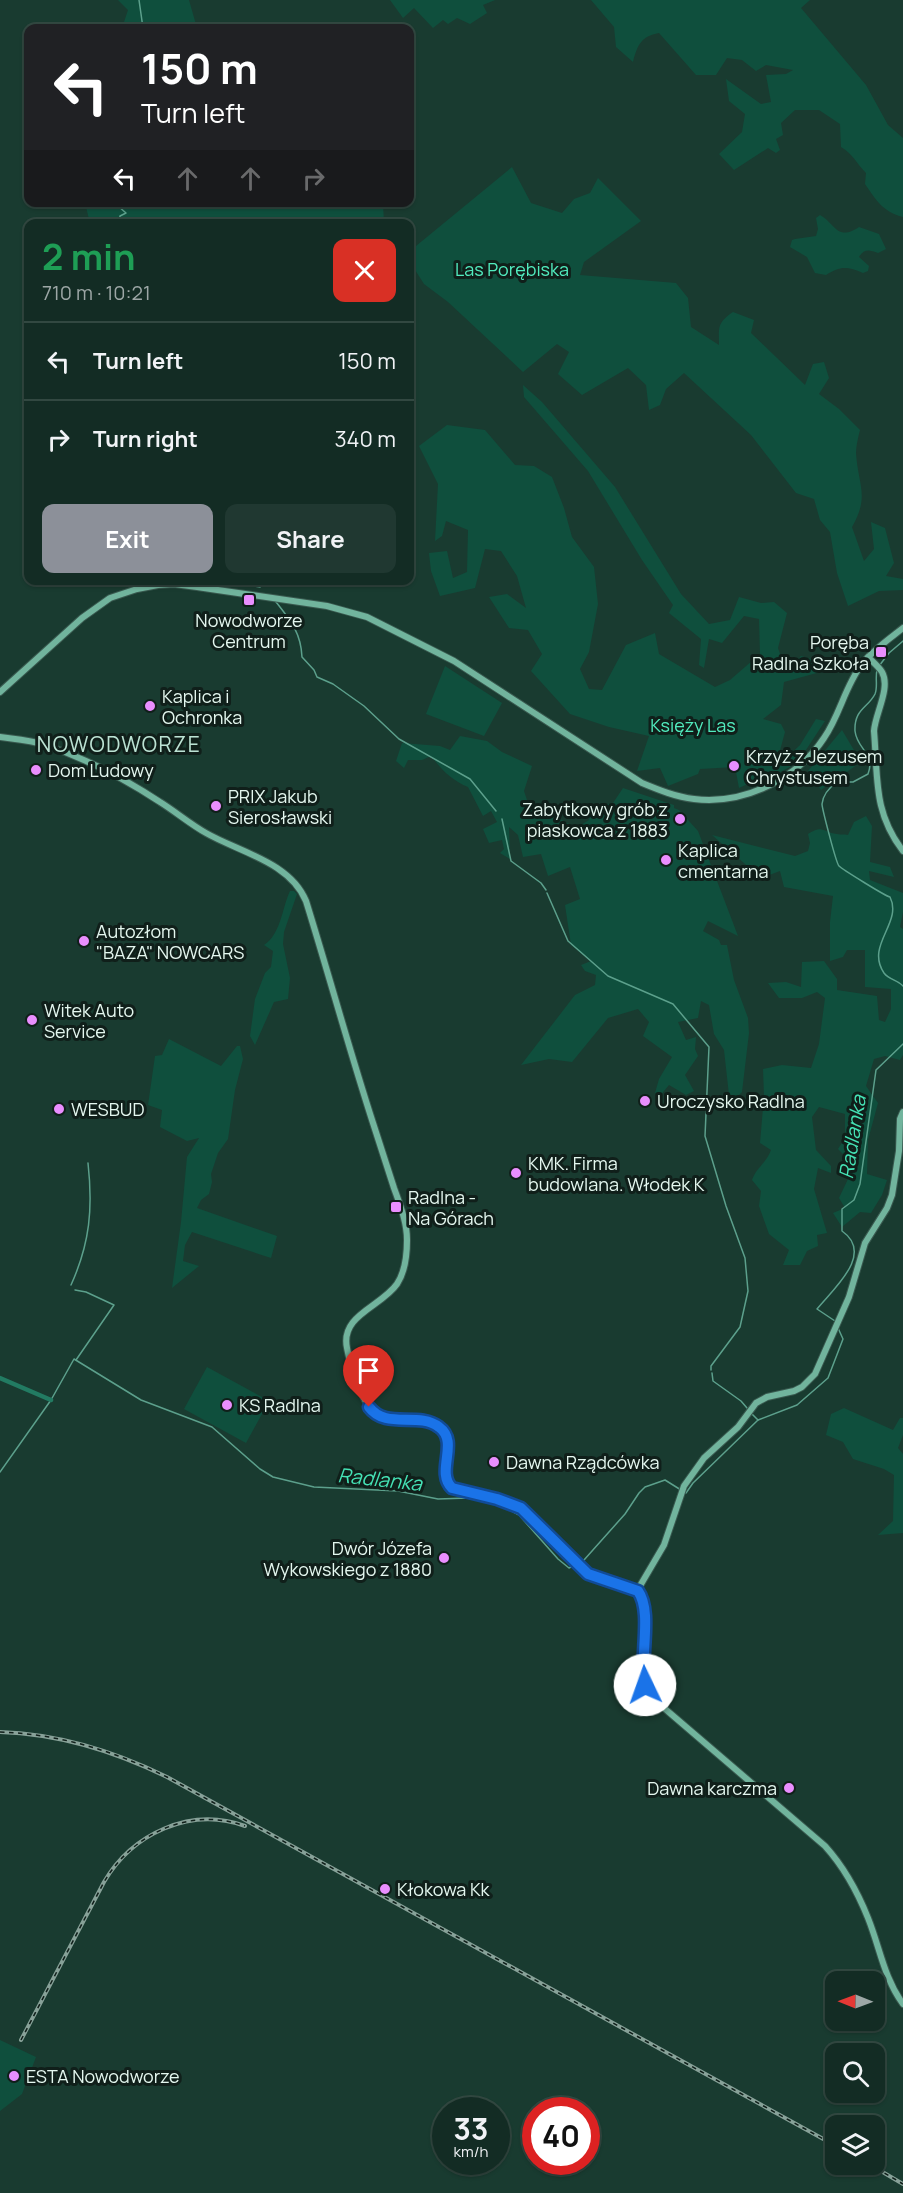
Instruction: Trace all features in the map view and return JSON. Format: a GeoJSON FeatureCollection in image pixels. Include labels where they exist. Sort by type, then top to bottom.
{"type":"FeatureCollection","features":[{"type":"Feature","properties":{"kind":"street"},"geometry":{"type":"LineString","coordinates":[[0,692],[91,611],[110,598],[137,589],[167,585]]}},
{"type":"Feature","properties":{"kind":"street"},"geometry":{"type":"LineString","coordinates":[[181,585],[308,603],[367,617],[446,657],[642,783],[676,796],[712,800],[736,797],[759,790],[780,780],[799,766],[817,748],[831,728],[855,675],[868,657],[903,628]]}},
{"type":"Feature","properties":{"kind":"street"},"geometry":{"type":"LineString","coordinates":[[868,657],[881,671],[884,679],[884,690],[874,720],[879,802],[892,836],[903,851]]}},
{"type":"Feature","properties":{"kind":"street"},"geometry":{"type":"LineString","coordinates":[[0,737],[44,744],[117,777],[161,802],[209,835],[268,863],[301,889],[407,1230],[406,1259],[396,1286],[355,1319],[348,1330],[347,1350],[363,1395],[372,1412],[380,1417],[426,1421],[438,1426],[446,1434],[448,1441],[446,1476],[449,1485],[461,1491],[497,1499],[521,1508],[579,1567],[598,1579],[638,1591],[644,1613],[643,1676],[649,1692],[664,1708],[836,1857],[860,1901],[886,1975],[903,2004]]}},
{"type":"Feature","properties":{"kind":"street"},"geometry":{"type":"LineString","coordinates":[[638,1591],[664,1545],[682,1491],[704,1458],[738,1427],[756,1403],[767,1397],[794,1391],[802,1387],[815,1374],[849,1297],[865,1243],[887,1208],[892,1195],[899,1151],[900,1119],[903,1112]]}},
{"type":"Feature","properties":{"kind":"green space"},"geometry":{"type":"Polygon","coordinates":[[[118,0],[189,0],[196,24],[123,24],[128,10],[118,0]]]}},
{"type":"Feature","properties":{"kind":"green space"},"geometry":{"type":"Polygon","coordinates":[[[390,0],[495,0],[483,5],[487,13],[470,24],[457,18],[448,24],[443,20],[433,28],[414,8],[403,18],[390,0]]]}},
{"type":"Feature","properties":{"kind":"green space"},"geometry":{"type":"Polygon","coordinates":[[[591,0],[810,0],[801,8],[866,85],[888,125],[903,138],[903,217],[885,209],[877,200],[865,184],[866,173],[841,147],[840,124],[819,110],[795,110],[781,123],[783,135],[776,139],[780,150],[776,153],[768,148],[734,170],[719,154],[742,132],[745,114],[729,101],[726,79],[761,104],[771,102],[766,75],[786,74],[793,70],[766,65],[756,71],[742,60],[727,58],[716,75],[696,75],[659,33],[644,39],[636,51],[633,62],[616,47],[614,27],[591,0]]]}},
{"type":"Feature","properties":{"kind":"green space","name":"Las Porębiska"},"geometry":{"type":"Polygon","coordinates":[[[512,167],[531,203],[562,213],[574,199],[590,193],[598,178],[641,221],[584,262],[580,275],[676,283],[688,298],[691,327],[719,345],[720,326],[724,319],[733,312],[754,320],[751,333],[805,385],[813,364],[824,362],[829,378],[819,394],[839,409],[860,430],[856,453],[862,498],[861,507],[852,527],[864,561],[874,549],[871,522],[885,528],[894,563],[886,576],[903,579],[903,590],[879,591],[848,606],[837,573],[830,532],[820,520],[814,499],[796,493],[751,435],[684,373],[666,389],[660,405],[649,410],[646,385],[628,368],[582,395],[558,374],[569,352],[557,344],[523,372],[448,302],[424,284],[414,268],[416,246],[512,167]]]}},
{"type":"Feature","properties":{"kind":"green space"},"geometry":{"type":"Polygon","coordinates":[[[86,207],[383,207],[384,219],[89,219],[86,207]]]}},
{"type":"Feature","properties":{"kind":"green space"},"geometry":{"type":"Polygon","coordinates":[[[820,215],[841,232],[846,233],[859,227],[879,234],[886,249],[878,253],[867,250],[861,254],[859,257],[869,266],[868,271],[863,273],[844,268],[826,275],[815,273],[807,257],[790,247],[792,240],[816,236],[818,229],[816,218],[820,215]]]}},
{"type":"Feature","properties":{"kind":"green space","name":"Księży Las"},"geometry":{"type":"Polygon","coordinates":[[[523,385],[542,402],[615,487],[681,594],[709,624],[730,620],[739,597],[761,603],[774,602],[787,613],[778,648],[784,665],[792,667],[801,656],[825,663],[824,671],[784,682],[781,705],[763,719],[781,724],[785,732],[775,769],[800,745],[816,719],[825,721],[804,753],[790,767],[760,782],[769,774],[739,788],[735,767],[700,769],[698,774],[668,786],[660,768],[637,771],[649,736],[609,727],[570,714],[531,671],[542,654],[528,630],[509,628],[489,597],[507,594],[526,608],[517,576],[501,551],[485,549],[475,588],[440,596],[431,571],[429,553],[447,551],[453,578],[467,572],[468,530],[446,521],[442,536],[435,541],[438,484],[419,446],[447,425],[485,430],[515,465],[534,466],[552,477],[572,537],[594,567],[598,604],[589,652],[580,669],[589,689],[602,690],[626,645],[655,633],[659,654],[715,687],[730,680],[760,654],[759,619],[744,616],[722,643],[709,639],[704,668],[699,665],[701,639],[669,613],[673,605],[642,560],[588,471],[524,397],[523,385]]]}},
{"type":"Feature","properties":{"kind":"green space"},"geometry":{"type":"Polygon","coordinates":[[[445,666],[502,703],[484,736],[426,714],[445,666]]]}},
{"type":"Feature","properties":{"kind":"green space"},"geometry":{"type":"Polygon","coordinates":[[[842,730],[861,762],[821,790],[808,771],[842,730]]]}},
{"type":"Feature","properties":{"kind":"green space"},"geometry":{"type":"Polygon","coordinates":[[[460,736],[487,741],[502,752],[532,766],[524,791],[527,800],[576,828],[589,820],[593,807],[613,803],[623,788],[674,805],[674,808],[679,810],[698,831],[738,936],[708,921],[703,931],[719,940],[721,945],[727,945],[734,980],[748,1018],[749,1033],[742,1092],[730,1104],[724,1050],[714,1034],[709,1005],[701,1001],[698,1018],[678,1022],[686,1040],[696,1037],[695,1049],[698,1056],[685,1075],[694,1091],[686,1095],[669,1085],[660,1096],[655,1093],[659,1079],[672,1057],[643,1036],[649,1022],[638,1009],[608,1018],[572,1062],[549,1059],[521,1065],[575,995],[595,985],[596,975],[585,971],[581,965],[591,961],[571,945],[565,905],[580,899],[570,867],[548,876],[541,854],[523,857],[518,835],[509,827],[510,859],[500,853],[504,849],[502,840],[489,843],[483,829],[497,822],[491,811],[483,816],[468,787],[447,774],[431,756],[422,760],[408,760],[404,768],[396,761],[402,743],[440,746],[450,750],[460,736]]]}},
{"type":"Feature","properties":{"kind":"green space"},"geometry":{"type":"Polygon","coordinates":[[[866,816],[872,826],[870,862],[890,867],[894,877],[869,871],[870,880],[903,893],[900,927],[903,929],[903,1055],[900,1060],[885,1056],[874,1059],[866,1086],[878,1103],[868,1140],[867,1174],[887,1180],[882,1195],[871,1213],[860,1212],[842,1227],[833,1213],[845,1208],[839,1198],[848,1179],[847,1158],[838,1149],[845,1138],[845,1114],[819,1107],[812,1117],[816,1150],[831,1166],[831,1173],[818,1168],[814,1189],[827,1233],[817,1235],[818,1246],[807,1251],[800,1265],[783,1265],[789,1250],[769,1234],[759,1206],[761,1191],[752,1180],[771,1150],[760,1143],[764,1096],[763,1069],[782,1065],[811,1068],[819,1044],[825,998],[817,992],[802,998],[779,998],[768,983],[786,982],[801,987],[802,962],[824,961],[837,979],[837,990],[877,996],[879,1020],[885,1022],[891,1009],[891,989],[865,987],[865,950],[847,950],[843,957],[830,961],[833,896],[784,887],[780,871],[761,878],[712,835],[795,856],[808,851],[810,843],[808,834],[813,831],[821,829],[848,835],[854,822],[866,816]]]}},
{"type":"Feature","properties":{"kind":"green space"},"geometry":{"type":"Polygon","coordinates":[[[290,891],[297,894],[284,932],[283,944],[290,978],[288,999],[274,1002],[255,1045],[250,1036],[255,999],[265,973],[271,967],[273,951],[264,945],[278,928],[290,891]]]}},
{"type":"Feature","properties":{"kind":"green space"},"geometry":{"type":"Polygon","coordinates":[[[169,1039],[221,1066],[237,1046],[240,1046],[243,1059],[235,1090],[228,1139],[218,1153],[211,1174],[209,1194],[201,1200],[197,1208],[277,1236],[271,1258],[192,1232],[185,1245],[183,1261],[199,1266],[172,1288],[187,1157],[199,1138],[187,1141],[160,1127],[162,1110],[148,1105],[155,1056],[162,1055],[169,1039]]]}},
{"type":"Feature","properties":{"kind":"green space","name":"KS Radlna"},"geometry":{"type":"Polygon","coordinates":[[[207,1367],[269,1401],[246,1443],[184,1409],[207,1367]]]}},
{"type":"Feature","properties":{"kind":"green space"},"geometry":{"type":"Polygon","coordinates":[[[844,1408],[893,1430],[900,1418],[903,1418],[903,1435],[898,1448],[903,1454],[903,1533],[878,1535],[893,1521],[894,1475],[884,1469],[853,1459],[843,1442],[826,1435],[831,1414],[844,1408]]]}},
{"type":"Feature","properties":{"kind":"green space","name":"ESTA Nowodworze"},"geometry":{"type":"Polygon","coordinates":[[[0,2040],[36,2057],[22,2094],[0,2111],[0,2040]]]}},
{"type":"Feature","properties":{"kind":"waterway"},"geometry":{"type":"LineString","coordinates":[[139,0],[142,24]]}},
{"type":"Feature","properties":{"kind":"waterway"},"geometry":{"type":"LineString","coordinates":[[119,207],[126,213],[120,216],[120,219]]}},
{"type":"Feature","properties":{"kind":"waterway"},"geometry":{"type":"LineString","coordinates":[[249,585],[260,587]]}},
{"type":"Feature","properties":{"kind":"waterway"},"geometry":{"type":"LineString","coordinates":[[276,602],[294,628],[300,641],[302,657],[317,677],[333,684],[364,706],[399,739],[470,779],[496,811]]}},
{"type":"Feature","properties":{"kind":"waterway"},"geometry":{"type":"LineString","coordinates":[[879,666],[903,641]]}},
{"type":"Feature","properties":{"kind":"waterway"},"geometry":{"type":"LineString","coordinates":[[877,670],[875,694],[859,713],[855,724],[856,737],[870,761],[868,774],[853,782],[837,782],[827,791],[822,804],[839,866],[890,897],[893,907],[892,916],[881,944],[879,963],[886,975],[903,986]]}},
{"type":"Feature","properties":{"kind":"waterway"},"geometry":{"type":"LineString","coordinates":[[502,819],[511,861],[541,883],[546,890]]}},
{"type":"Feature","properties":{"kind":"waterway"},"geometry":{"type":"LineString","coordinates":[[547,893],[568,941],[608,976],[673,1004],[709,1047],[705,1136],[726,1206],[745,1258],[748,1291],[740,1327],[711,1366],[711,1370]]}},
{"type":"Feature","properties":{"kind":"waterway","name":"Radlanka"},"geometry":{"type":"LineString","coordinates":[[835,1321],[817,1309],[841,1282],[853,1261],[854,1250],[851,1240],[842,1231],[842,1209],[854,1200],[860,1184],[876,1070],[903,1044]]}},
{"type":"Feature","properties":{"kind":"waterway"},"geometry":{"type":"LineString","coordinates":[[71,1285],[82,1255],[89,1225],[88,1163]]}},
{"type":"Feature","properties":{"kind":"waterway"},"geometry":{"type":"LineString","coordinates":[[75,1290],[86,1292],[114,1305],[76,1360]]}},
{"type":"Feature","properties":{"kind":"waterway"},"geometry":{"type":"LineString","coordinates":[[685,1492],[758,1420],[797,1405],[828,1378],[843,1339],[838,1328]]}},
{"type":"Feature","properties":{"kind":"waterway","name":"Radlanka"},"geometry":{"type":"LineString","coordinates":[[0,1472],[51,1400],[74,1359],[141,1400],[212,1427],[260,1469],[273,1477],[314,1487],[398,1491],[438,1499],[468,1498],[502,1506],[519,1515],[558,1559],[569,1568],[573,1566]]}},
{"type":"Feature","properties":{"kind":"waterway"},"geometry":{"type":"LineString","coordinates":[[712,1373],[713,1381],[747,1408]]}},
{"type":"Feature","properties":{"kind":"waterway"},"geometry":{"type":"LineString","coordinates":[[0,1378],[51,1400]]}},
{"type":"Feature","properties":{"kind":"waterway"},"geometry":{"type":"LineString","coordinates":[[752,1414],[758,1420]]}},
{"type":"Feature","properties":{"kind":"waterway","name":"Radlanka"},"geometry":{"type":"LineString","coordinates":[[577,1564],[584,1560],[625,1514],[645,1487],[665,1480],[681,1490]]}},
{"type":"Feature","properties":{"kind":"railway"},"geometry":{"type":"LineString","coordinates":[[0,1732],[65,1740],[127,1759],[167,1777],[825,2140]]}},
{"type":"Feature","properties":{"kind":"railway"},"geometry":{"type":"LineString","coordinates":[[21,2040],[104,1882],[130,1850],[146,1838],[184,1822],[224,1821],[245,1826]]}},
{"type":"Feature","properties":{"kind":"railway"},"geometry":{"type":"LineString","coordinates":[[885,2173],[903,2184]]}},
{"type":"Feature","properties":{"kind":"place","name":"Nowodworze Centrum"},"geometry":{"type":"Point","coordinates":[249,600]}},
{"type":"Feature","properties":{"kind":"place","name":"Poręba Radlna Szkoła"},"geometry":{"type":"Point","coordinates":[881,652]}},
{"type":"Feature","properties":{"kind":"place","name":"Kaplica i Ochronka"},"geometry":{"type":"Point","coordinates":[150,706]}},
{"type":"Feature","properties":{"kind":"place","name":"Krzyż z Jezusem Chrystusem"},"geometry":{"type":"Point","coordinates":[734,766]}},
{"type":"Feature","properties":{"kind":"place","name":"Dom Ludowy"},"geometry":{"type":"Point","coordinates":[36,770]}},
{"type":"Feature","properties":{"kind":"place","name":"PRIX Jakub Sierosławski"},"geometry":{"type":"Point","coordinates":[216,806]}},
{"type":"Feature","properties":{"kind":"place","name":"Zabytkowy grób z piaskowca z 1883"},"geometry":{"type":"Point","coordinates":[680,819]}},
{"type":"Feature","properties":{"kind":"place","name":"Kaplica cmentarna"},"geometry":{"type":"Point","coordinates":[666,860]}},
{"type":"Feature","properties":{"kind":"place","name":"Autozłom \"BAZA\" NOWCARS"},"geometry":{"type":"Point","coordinates":[84,941]}},
{"type":"Feature","properties":{"kind":"place","name":"Witek Auto Service"},"geometry":{"type":"Point","coordinates":[32,1020]}},
{"type":"Feature","properties":{"kind":"place","name":"Uroczysko Radlna"},"geometry":{"type":"Point","coordinates":[645,1101]}},
{"type":"Feature","properties":{"kind":"place","name":"WESBUD"},"geometry":{"type":"Point","coordinates":[59,1109]}},
{"type":"Feature","properties":{"kind":"place","name":"KMK. Firma budowlana. Włodek K"},"geometry":{"type":"Point","coordinates":[516,1173]}},
{"type":"Feature","properties":{"kind":"place","name":"Radlna - Na Górach"},"geometry":{"type":"Point","coordinates":[396,1207]}},
{"type":"Feature","properties":{"kind":"place","name":"KS Radlna"},"geometry":{"type":"Point","coordinates":[227,1405]}},
{"type":"Feature","properties":{"kind":"place","name":"Dawna Rządcówka"},"geometry":{"type":"Point","coordinates":[494,1462]}},
{"type":"Feature","properties":{"kind":"place","name":"Dwór Józefa Wykowskiego z 1880"},"geometry":{"type":"Point","coordinates":[444,1558]}},
{"type":"Feature","properties":{"kind":"place","name":"Dawna karczma"},"geometry":{"type":"Point","coordinates":[789,1788]}},
{"type":"Feature","properties":{"kind":"place","name":"Kłokowa Kk"},"geometry":{"type":"Point","coordinates":[385,1889]}},
{"type":"Feature","properties":{"kind":"place","name":"ESTA Nowodworze"},"geometry":{"type":"Point","coordinates":[14,2076]}},
{"type":"Feature","properties":{"kind":"district","name":"NOWODWORZE"},"geometry":{"type":"Point","coordinates":[119,744]}},
{"type":"Feature","properties":{"kind":"route"},"geometry":{"type":"LineString","coordinates":[[369,1407],[380,1417],[395,1420],[421,1420],[438,1426],[446,1434],[448,1441],[446,1476],[447,1483],[452,1488],[516,1505],[525,1510],[588,1574],[638,1591],[644,1613],[642,1667],[645,1685]]}}]}
